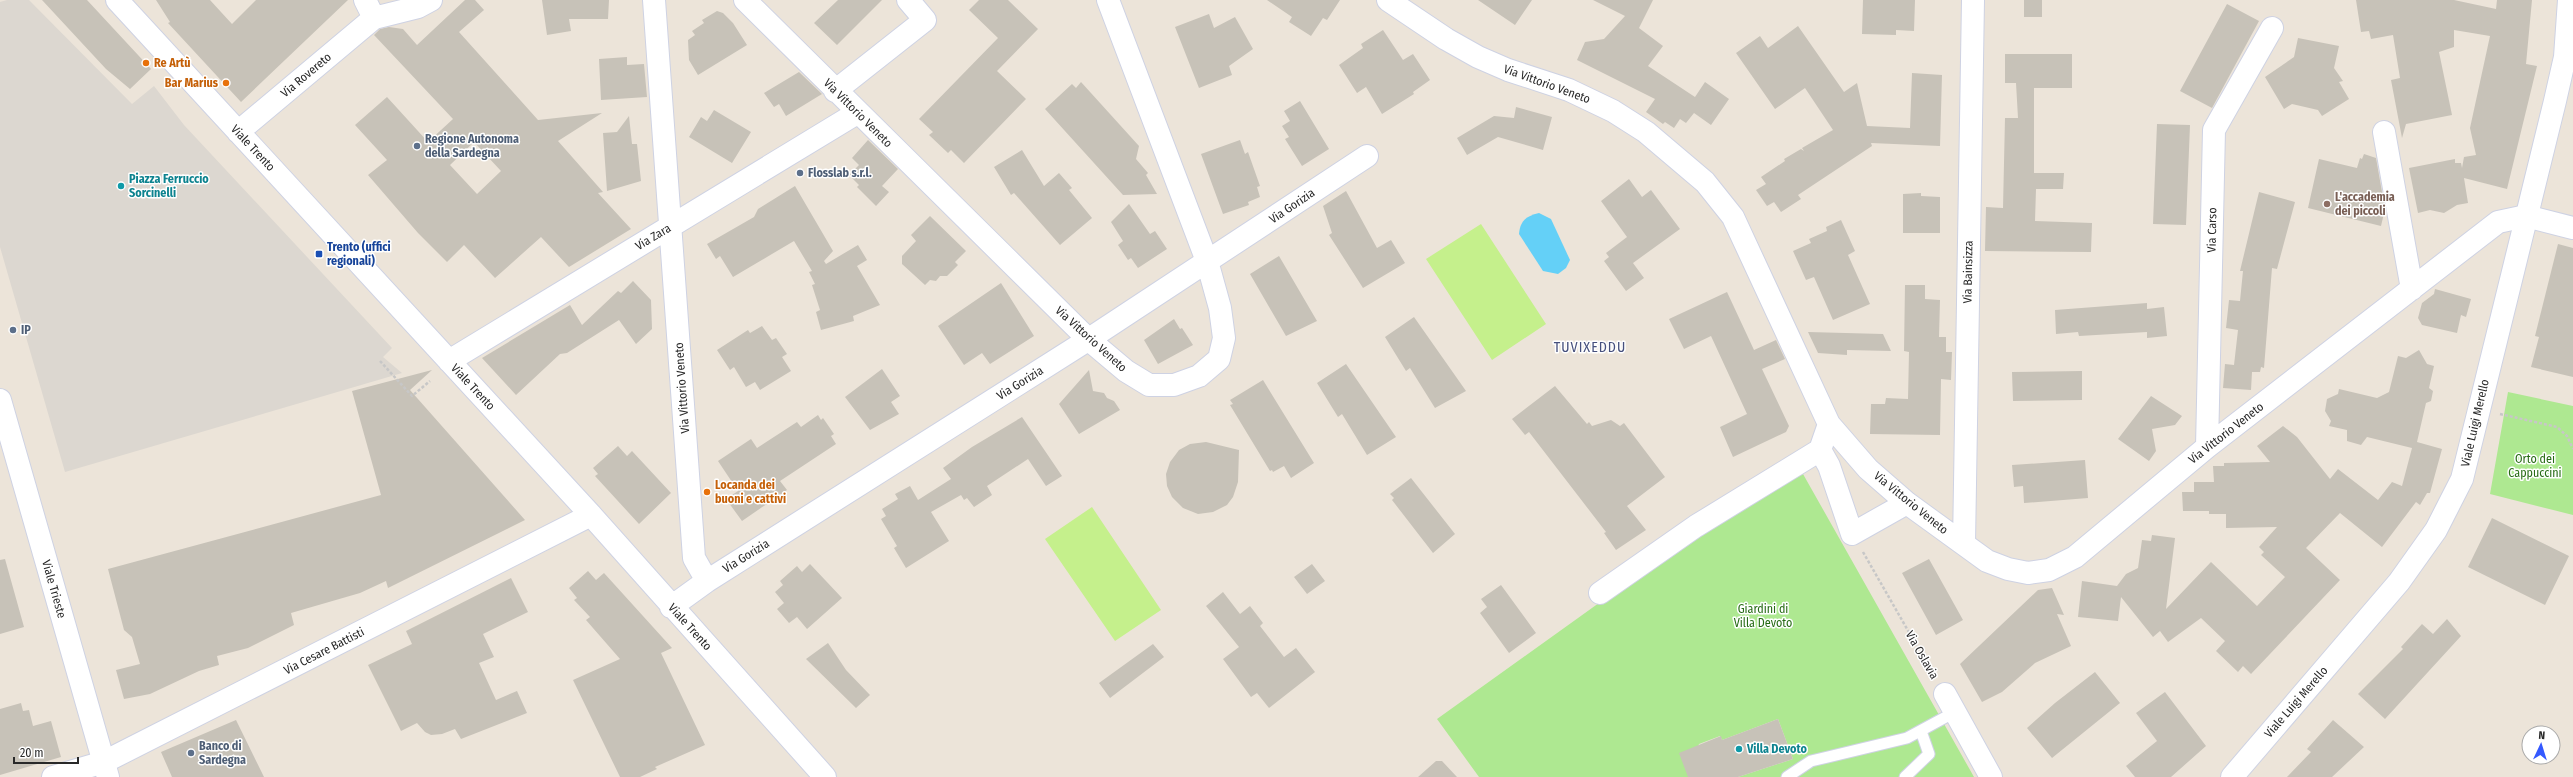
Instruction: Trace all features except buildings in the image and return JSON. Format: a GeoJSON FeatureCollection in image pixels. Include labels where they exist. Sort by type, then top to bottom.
{"type":"FeatureCollection","features":[{"type":"Feature","properties":{"kind":"street","name":"Viale Trento"},"geometry":{"type":"LineString","coordinates":[[117,0],[591,515],[825,777]]}},
{"type":"Feature","properties":{"kind":"street","name":"Via Rovereto"},"geometry":{"type":"LineString","coordinates":[[238,132],[370,9],[418,7],[431,0]]}},
{"type":"Feature","properties":{"kind":"street","name":"Via Vittorio Veneto"},"geometry":{"type":"LineString","coordinates":[[654,0],[694,558],[707,581]]}},
{"type":"Feature","properties":{"kind":"street","name":"Via Vittorio Veneto"},"geometry":{"type":"LineString","coordinates":[[745,0],[857,113],[1088,340],[1126,371],[1149,385],[1174,385],[1199,376],[1219,359],[1224,338],[1220,308],[1207,261],[1108,0]]}},
{"type":"Feature","properties":{"kind":"street"},"geometry":{"type":"LineString","coordinates":[[835,91],[925,20],[908,0]]}},
{"type":"Feature","properties":{"kind":"street","name":"Via Vittorio Veneto"},"geometry":{"type":"LineString","coordinates":[[1388,0],[1446,40],[1478,57],[1508,70],[1570,90],[1614,111],[1646,132],[1705,182],[1733,218],[1830,424],[1868,469],[1907,503],[1987,561],[2008,570],[2028,573],[2049,570],[2075,557],[2207,447],[2498,222],[2526,216]]}},
{"type":"Feature","properties":{"kind":"street","name":"Via Bainsizza"},"geometry":{"type":"LineString","coordinates":[[1964,544],[1973,0]]}},
{"type":"Feature","properties":{"kind":"street","name":"Viale Luigi Merello"},"geometry":{"type":"LineString","coordinates":[[2232,777],[2399,582],[2436,530],[2462,479],[2565,57],[2570,14]]}},
{"type":"Feature","properties":{"kind":"street","name":"Via Carso"},"geometry":{"type":"LineString","coordinates":[[2207,447],[2214,130],[2272,28]]}},
{"type":"Feature","properties":{"kind":"street","name":"Via Zara"},"geometry":{"type":"LineString","coordinates":[[449,361],[857,113]]}},
{"type":"Feature","properties":{"kind":"street"},"geometry":{"type":"LineString","coordinates":[[2384,132],[2412,289]]}},
{"type":"Feature","properties":{"kind":"street","name":"Via Gorizia"},"geometry":{"type":"LineString","coordinates":[[672,607],[707,581],[1088,340],[1367,156]]}},
{"type":"Feature","properties":{"kind":"street"},"geometry":{"type":"LineString","coordinates":[[2526,216],[2573,228]]}},
{"type":"Feature","properties":{"kind":"street","name":"Viale Trieste"},"geometry":{"type":"LineString","coordinates":[[0,400],[106,770]]}},
{"type":"Feature","properties":{"kind":"street"},"geometry":{"type":"LineString","coordinates":[[1600,593],[1696,526],[1820,450],[1830,424]]}},
{"type":"Feature","properties":{"kind":"street"},"geometry":{"type":"LineString","coordinates":[[1820,450],[1829,466],[1852,534],[1907,503]]}},
{"type":"Feature","properties":{"kind":"street","name":"Via Cesare Battisti"},"geometry":{"type":"LineString","coordinates":[[53,777],[106,770],[591,515]]}},
{"type":"Feature","properties":{"kind":"street"},"geometry":{"type":"LineString","coordinates":[[1950,703],[1991,777]]}},
{"type":"Feature","properties":{"kind":"lane"},"geometry":{"type":"LineString","coordinates":[[1787,777],[1811,761],[1907,738],[1921,731],[1950,703]]}},
{"type":"Feature","properties":{"kind":"lane"},"geometry":{"type":"LineString","coordinates":[[1905,777],[1930,754],[1921,731]]}},
{"type":"Feature","properties":{"kind":"path"},"geometry":{"type":"LineString","coordinates":[[380,362],[412,396],[430,381]]}},
{"type":"Feature","properties":{"kind":"path"},"geometry":{"type":"LineString","coordinates":[[2478,410],[2557,427],[2567,436],[2573,449]]}},
{"type":"Feature","properties":{"kind":"path","name":"Via Oslavia"},"geometry":{"type":"LineString","coordinates":[[1852,534],[1950,703]]}},
{"type":"Feature","properties":{"kind":"green space"},"geometry":{"type":"Polygon","coordinates":[[[1481,224],[1546,324],[1492,360],[1426,259],[1481,224]]]}},
{"type":"Feature","properties":{"kind":"green space","name":"Orto dei Cappuccini"},"geometry":{"type":"Polygon","coordinates":[[[2508,392],[2573,406],[2573,515],[2490,494],[2508,392]]]}},
{"type":"Feature","properties":{"kind":"green space","name":"Giardini di Villa Devoto"},"geometry":{"type":"Polygon","coordinates":[[[1803,474],[1974,777],[1738,777],[1793,759],[1778,719],[1722,740],[1720,736],[1699,744],[1688,777],[1479,777],[1437,719],[1684,542],[1803,474]]]}},
{"type":"Feature","properties":{"kind":"green space"},"geometry":{"type":"Polygon","coordinates":[[[1092,507],[1161,610],[1115,641],[1045,539],[1092,507]]]}},
{"type":"Feature","properties":{"kind":"shaded area","name":"Piazza Ferruccio Sorcinelli"},"geometry":{"type":"Polygon","coordinates":[[[7,0],[29,0],[132,104],[154,86],[184,125],[392,348],[383,357],[402,373],[65,472],[0,247],[0,2],[7,0]]]}},
{"type":"Feature","properties":{"kind":"water"},"geometry":{"type":"Polygon","coordinates":[[[1539,213],[1551,219],[1570,260],[1566,268],[1558,274],[1543,271],[1519,234],[1522,222],[1539,213]]]}},
{"type":"Feature","properties":{"kind":"place","name":"Re Artù"},"geometry":{"type":"Point","coordinates":[146,63]}},
{"type":"Feature","properties":{"kind":"place","name":"Bar Marius"},"geometry":{"type":"Point","coordinates":[226,83]}},
{"type":"Feature","properties":{"kind":"place","name":"Regione Autonoma della Sardegna"},"geometry":{"type":"Point","coordinates":[417,146]}},
{"type":"Feature","properties":{"kind":"place","name":"Flosslab s.r.l."},"geometry":{"type":"Point","coordinates":[800,173]}},
{"type":"Feature","properties":{"kind":"place","name":"Piazza Ferruccio Sorcinelli"},"geometry":{"type":"Point","coordinates":[121,186]}},
{"type":"Feature","properties":{"kind":"place","name":"L'accademia dei piccoli"},"geometry":{"type":"Point","coordinates":[2327,204]}},
{"type":"Feature","properties":{"kind":"place","name":"Trento (uffici regionali)"},"geometry":{"type":"Point","coordinates":[319,254]}},
{"type":"Feature","properties":{"kind":"place","name":"IP"},"geometry":{"type":"Point","coordinates":[13,330]}},
{"type":"Feature","properties":{"kind":"place","name":"Locanda dei buoni e cattivi"},"geometry":{"type":"Point","coordinates":[707,492]}},
{"type":"Feature","properties":{"kind":"place","name":"Villa Devoto"},"geometry":{"type":"Point","coordinates":[1739,749]}},
{"type":"Feature","properties":{"kind":"place","name":"Banco di Sardegna"},"geometry":{"type":"Point","coordinates":[191,753]}},
{"type":"Feature","properties":{"kind":"district","name":"TUVIXEDDU"},"geometry":{"type":"Point","coordinates":[1590,347]}}]}
